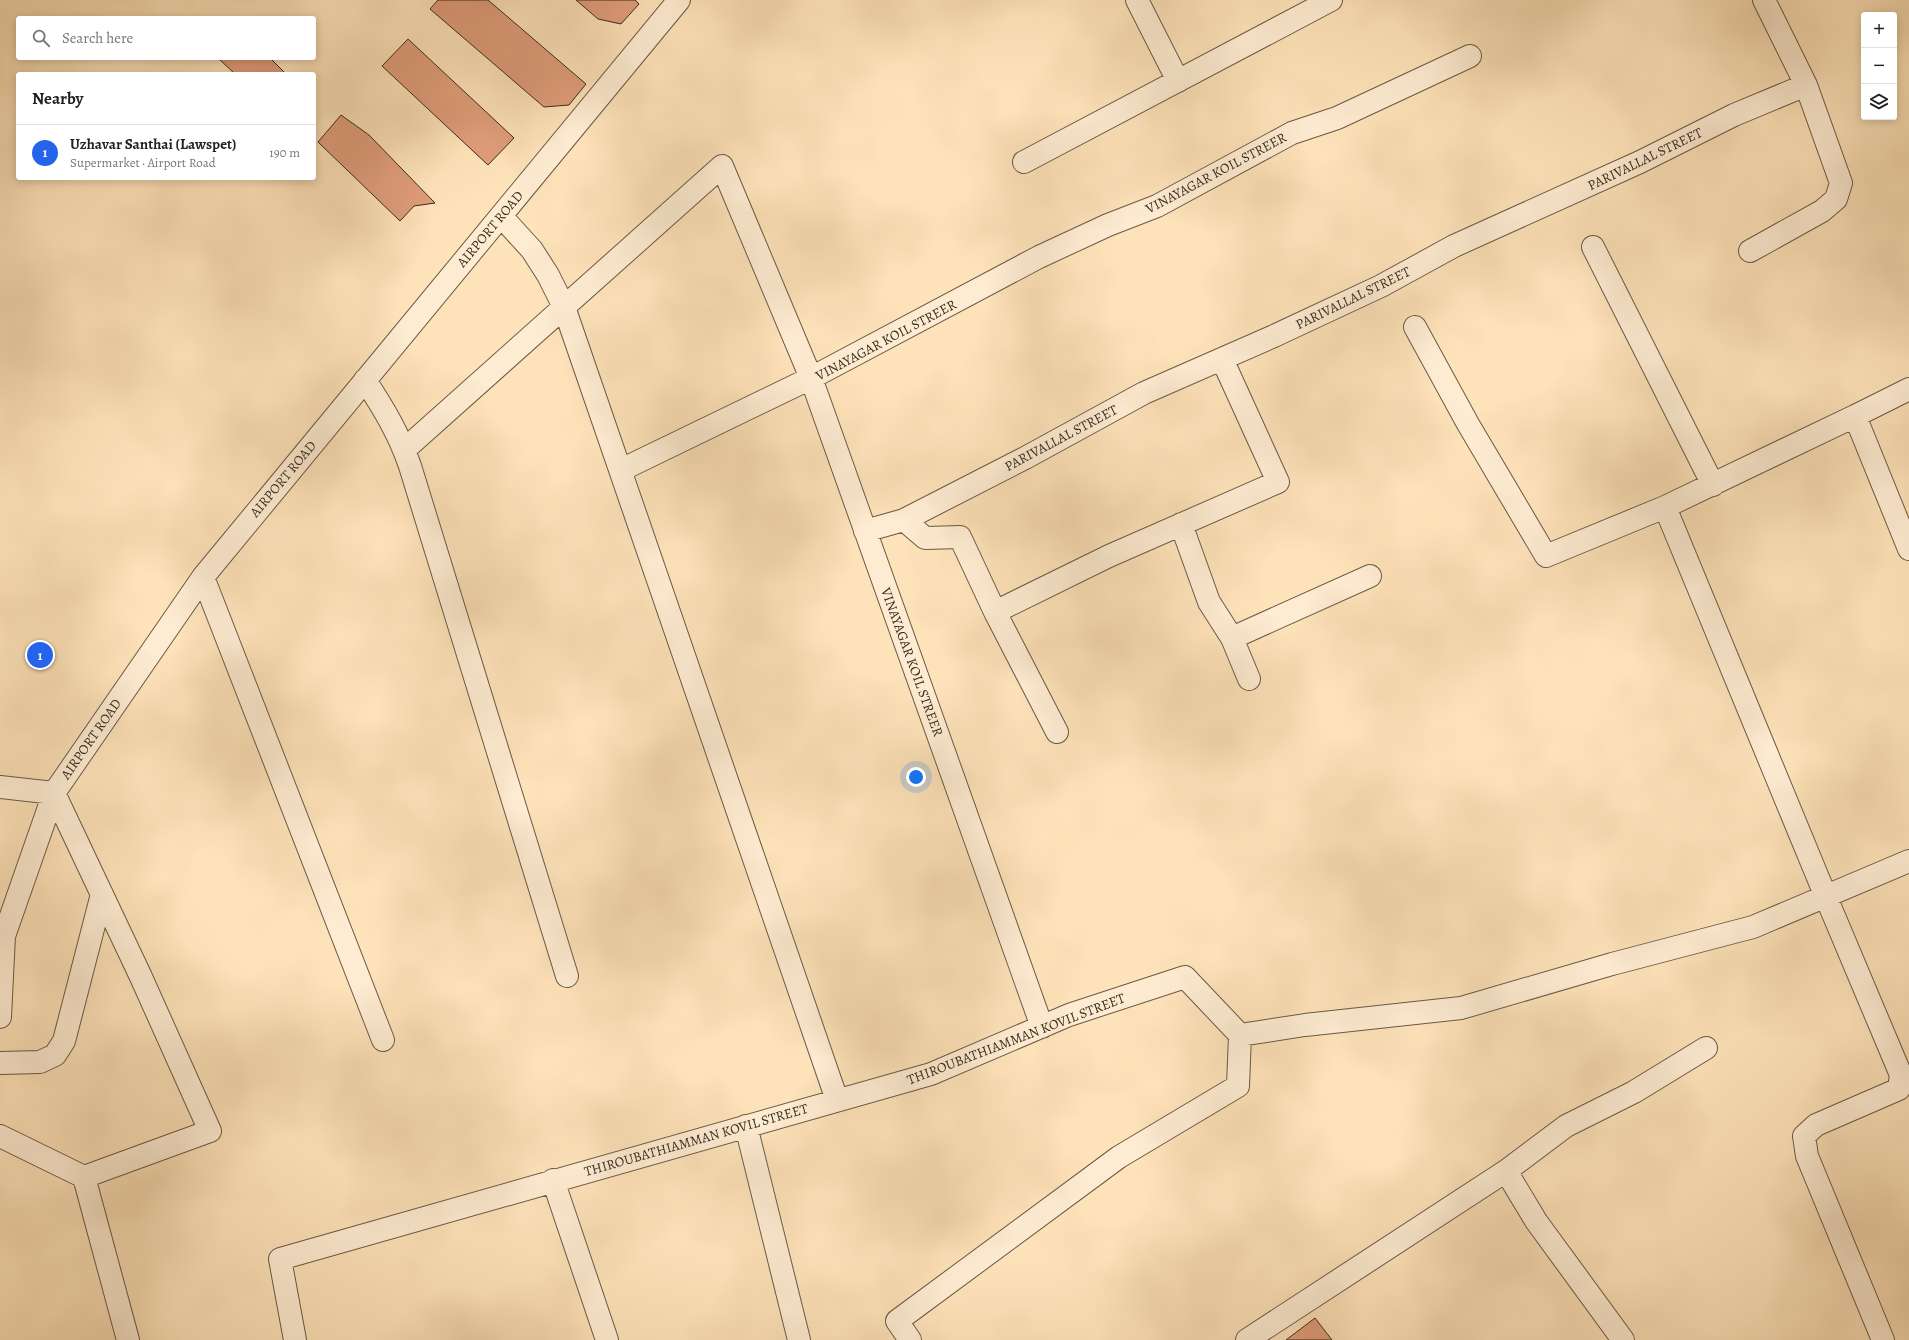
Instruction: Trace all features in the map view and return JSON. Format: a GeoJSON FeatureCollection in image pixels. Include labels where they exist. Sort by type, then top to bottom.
{"type":"FeatureCollection","features":[{"type":"Feature","properties":{"kind":"street","name":"AIRPORT ROAD"},"geometry":{"type":"LineString","coordinates":[[0,1017],[2,930],[54,793],[202,577],[679,0]]}},
{"type":"Feature","properties":{"kind":"street"},"geometry":{"type":"LineString","coordinates":[[1137,0],[1178,81]]}},
{"type":"Feature","properties":{"kind":"street"},"geometry":{"type":"LineString","coordinates":[[1024,162],[1331,0]]}},
{"type":"Feature","properties":{"kind":"street"},"geometry":{"type":"LineString","coordinates":[[1750,251],[1822,211],[1836,198],[1841,183],[1806,85],[1764,0]]}},
{"type":"Feature","properties":{"kind":"street","name":"VINAYAGAR KOIL STREER"},"geometry":{"type":"LineString","coordinates":[[1042,1027],[811,378],[1040,257],[1108,225],[1157,206],[1292,133],[1337,118],[1470,56]]}},
{"type":"Feature","properties":{"kind":"street","name":"PARIVALLAL STREET"},"geometry":{"type":"LineString","coordinates":[[865,531],[904,520],[1025,458],[1144,393],[1380,286],[1454,246],[1640,162],[1734,115],[1806,85]]}},
{"type":"Feature","properties":{"kind":"street"},"geometry":{"type":"LineString","coordinates":[[404,450],[722,166],[811,378],[621,470]]}},
{"type":"Feature","properties":{"kind":"street"},"geometry":{"type":"LineString","coordinates":[[501,216],[532,250],[548,275],[564,307],[837,1100]]}},
{"type":"Feature","properties":{"kind":"street"},"geometry":{"type":"LineString","coordinates":[[1593,247],[1713,485]]}},
{"type":"Feature","properties":{"kind":"street"},"geometry":{"type":"LineString","coordinates":[[1415,326],[1468,424],[1546,556],[1665,507],[1713,485],[1909,388]]}},
{"type":"Feature","properties":{"kind":"street"},"geometry":{"type":"LineString","coordinates":[[995,612],[1109,556],[1278,482],[1222,358]]}},
{"type":"Feature","properties":{"kind":"street"},"geometry":{"type":"LineString","coordinates":[[365,380],[388,414],[404,450],[567,976]]}},
{"type":"Feature","properties":{"kind":"street"},"geometry":{"type":"LineString","coordinates":[[1855,416],[1909,549]]}},
{"type":"Feature","properties":{"kind":"street"},"geometry":{"type":"LineString","coordinates":[[1665,507],[1901,1075],[1899,1089],[1816,1125],[1804,1136],[1807,1156],[1883,1340]]}},
{"type":"Feature","properties":{"kind":"street"},"geometry":{"type":"LineString","coordinates":[[904,520],[925,538],[960,537],[995,612],[1057,732]]}},
{"type":"Feature","properties":{"kind":"street"},"geometry":{"type":"LineString","coordinates":[[1181,524],[1209,602],[1232,638],[1249,679]]}},
{"type":"Feature","properties":{"kind":"street"},"geometry":{"type":"LineString","coordinates":[[1232,638],[1370,576]]}},
{"type":"Feature","properties":{"kind":"street"},"geometry":{"type":"LineString","coordinates":[[202,577],[383,1040]]}},
{"type":"Feature","properties":{"kind":"street"},"geometry":{"type":"LineString","coordinates":[[0,787],[54,793],[102,894],[210,1131],[84,1177],[0,1136]]}},
{"type":"Feature","properties":{"kind":"street"},"geometry":{"type":"LineString","coordinates":[[910,1340],[897,1322],[1119,1157],[1238,1086],[1240,1036],[1304,1025],[1461,1008],[1612,964],[1753,927],[1909,861]]}},
{"type":"Feature","properties":{"kind":"street"},"geometry":{"type":"LineString","coordinates":[[0,1063],[40,1062],[55,1055],[64,1041],[102,894]]}},
{"type":"Feature","properties":{"kind":"street","name":"THIROUBATHIAMMAN KOVIL STREET"},"geometry":{"type":"LineString","coordinates":[[296,1340],[280,1259],[553,1180],[931,1074],[1069,1015],[1185,976],[1240,1036]]}},
{"type":"Feature","properties":{"kind":"street"},"geometry":{"type":"LineString","coordinates":[[1247,1340],[1506,1171],[1566,1126],[1634,1092],[1706,1048]]}},
{"type":"Feature","properties":{"kind":"street"},"geometry":{"type":"LineString","coordinates":[[746,1126],[799,1340]]}},
{"type":"Feature","properties":{"kind":"street"},"geometry":{"type":"LineString","coordinates":[[1506,1171],[1536,1221],[1623,1340]]}},
{"type":"Feature","properties":{"kind":"street"},"geometry":{"type":"LineString","coordinates":[[84,1177],[128,1340]]}},
{"type":"Feature","properties":{"kind":"street"},"geometry":{"type":"LineString","coordinates":[[553,1180],[607,1340]]}},
{"type":"Feature","properties":{"kind":"building"},"geometry":{"type":"Polygon","coordinates":[[[438,0],[488,0],[586,84],[569,105],[544,107],[430,9],[438,0]]]}},
{"type":"Feature","properties":{"kind":"building"},"geometry":{"type":"Polygon","coordinates":[[[576,0],[635,0],[639,4],[621,24],[598,19],[576,0]]]}},
{"type":"Feature","properties":{"kind":"building"},"geometry":{"type":"Polygon","coordinates":[[[408,39],[514,138],[488,165],[382,66],[408,39]]]}},
{"type":"Feature","properties":{"kind":"building"},"geometry":{"type":"Polygon","coordinates":[[[220,60],[272,60],[284,72],[233,72],[220,60]]]}},
{"type":"Feature","properties":{"kind":"building"},"geometry":{"type":"Polygon","coordinates":[[[341,115],[369,135],[435,203],[414,206],[400,221],[318,142],[341,115]]]}},
{"type":"Feature","properties":{"kind":"building"},"geometry":{"type":"Polygon","coordinates":[[[1315,1318],[1332,1340],[1286,1340],[1315,1318]]]}},
{"type":"Feature","properties":{"kind":"place","name":"Uzhavar Santhai (Lawspet)"},"geometry":{"type":"Point","coordinates":[40,655]}}]}
